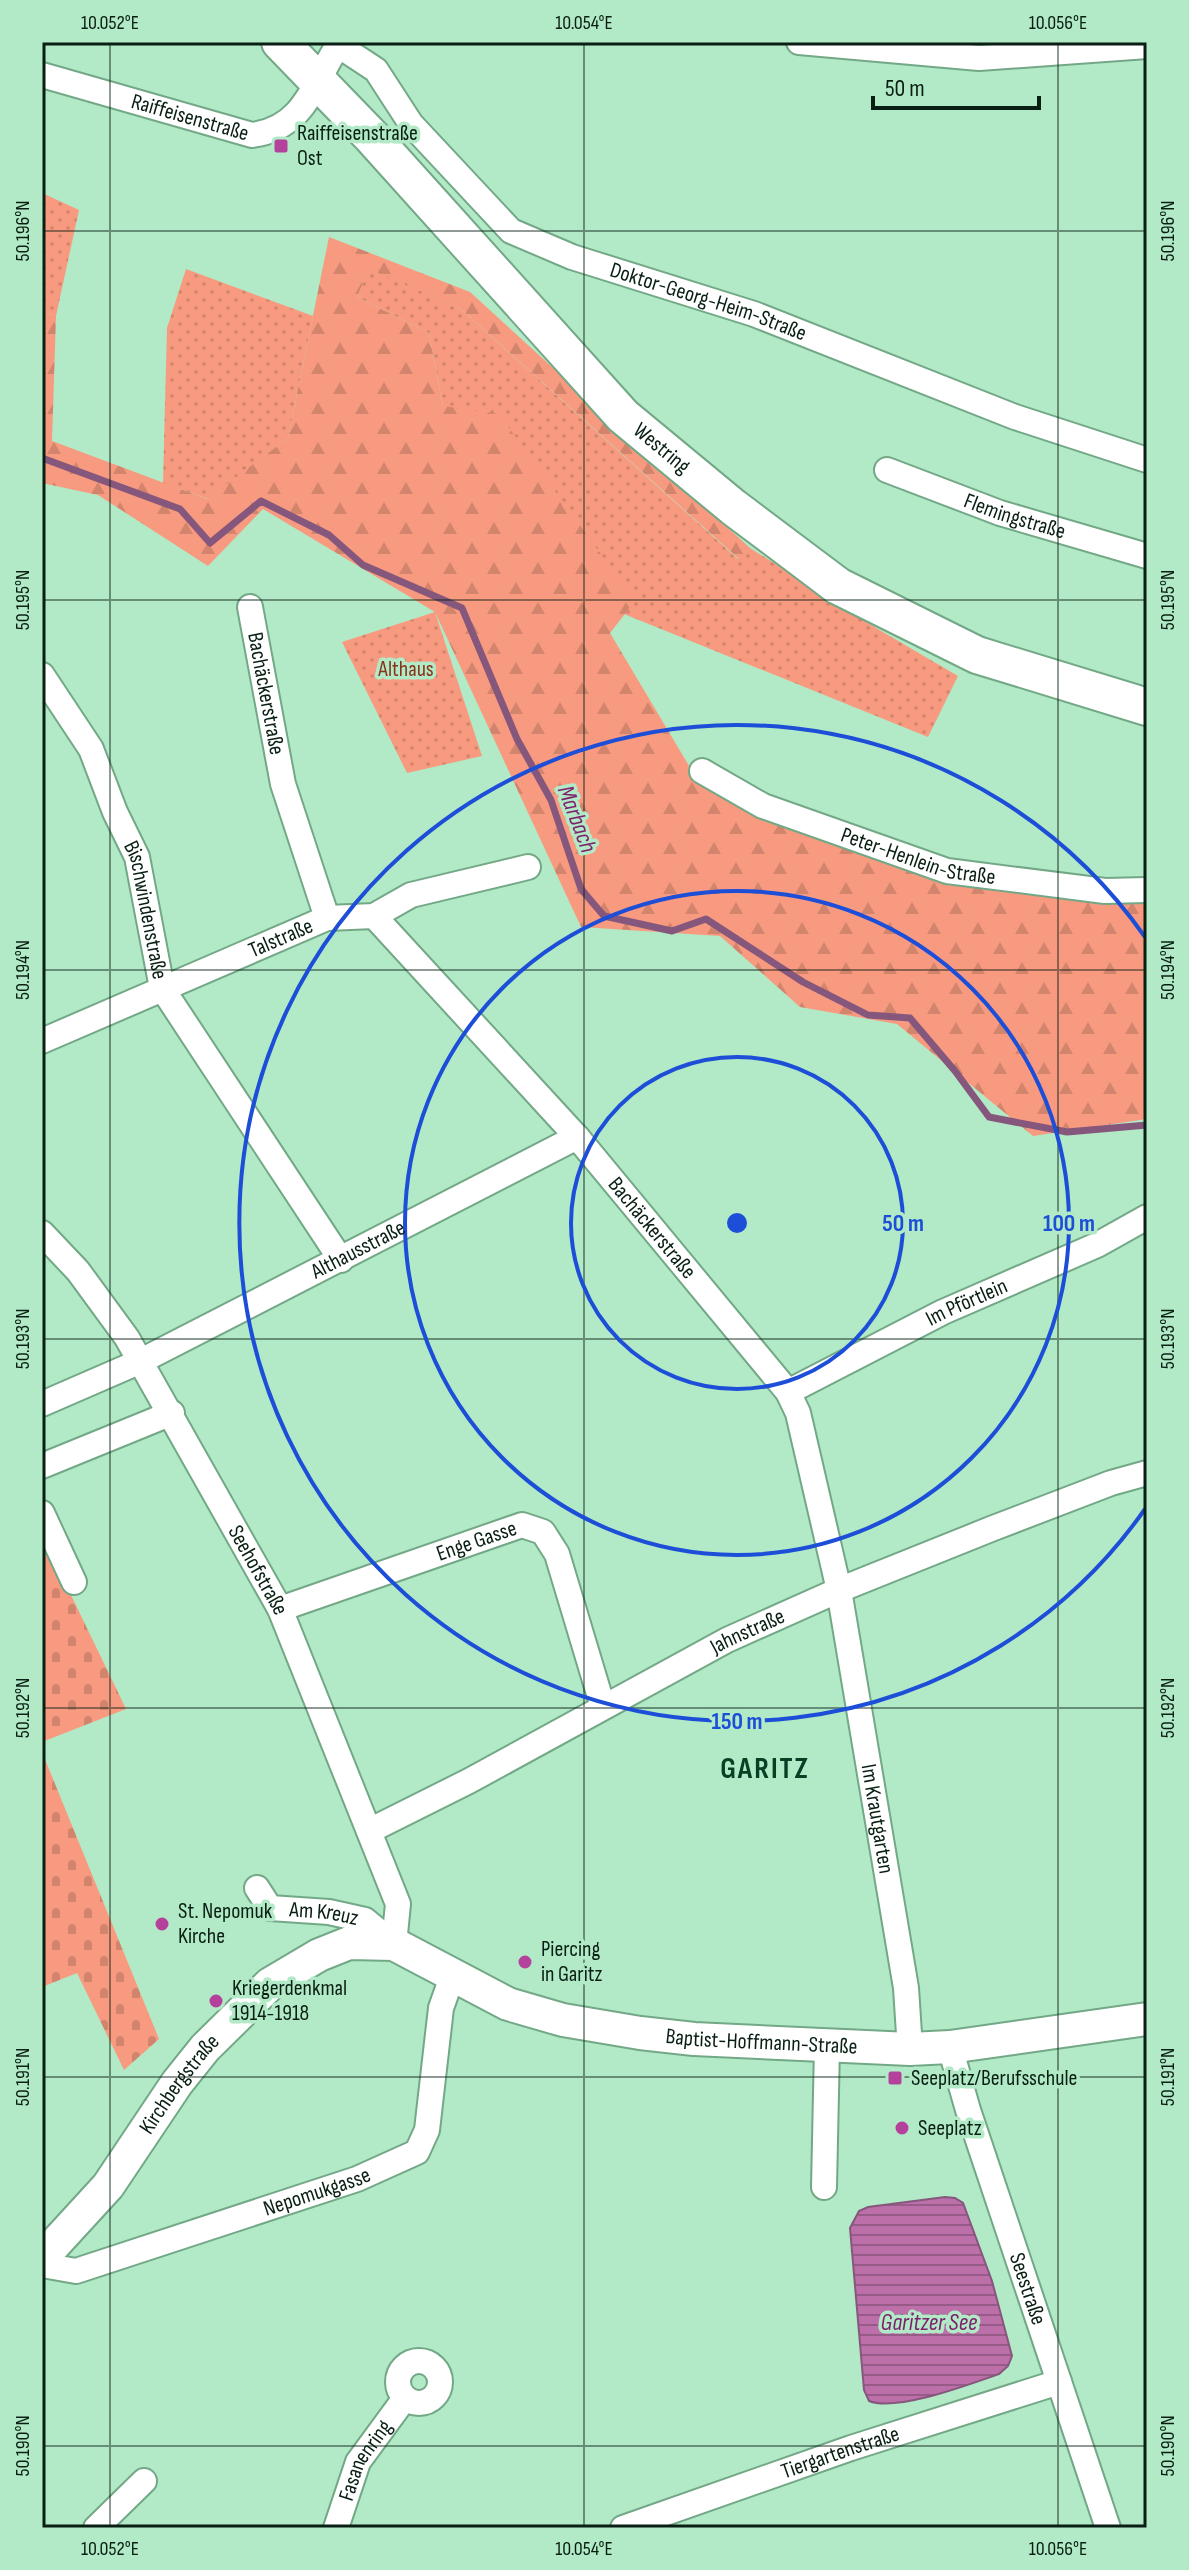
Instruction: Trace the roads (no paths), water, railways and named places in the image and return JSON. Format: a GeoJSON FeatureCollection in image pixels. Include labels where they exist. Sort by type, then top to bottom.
{"type":"FeatureCollection","features":[{"type":"Feature","properties":{"kind":"main road","name":"Westring"},"geometry":{"type":"LineString","coordinates":[[280,42],[623,416],[733,507],[838,586],[977,655],[1147,707]]}},
{"type":"Feature","properties":{"kind":"street"},"geometry":{"type":"LineString","coordinates":[[799,42],[979,58],[1147,46]]}},
{"type":"Feature","properties":{"kind":"street","name":"Raiffeisenstraße"},"geometry":{"type":"LineString","coordinates":[[42,75],[252,135],[285,125],[302,107],[339,43]]}},
{"type":"Feature","properties":{"kind":"street","name":"Doktor-Georg-Heim-Straße"},"geometry":{"type":"LineString","coordinates":[[339,43],[376,70],[411,124],[511,231],[572,257],[754,314],[1015,417],[1147,460]]}},
{"type":"Feature","properties":{"kind":"street","name":"Flemingstraße"},"geometry":{"type":"LineString","coordinates":[[887,470],[1000,513],[1147,556]]}},
{"type":"Feature","properties":{"kind":"street","name":"Bachäckerstraße"},"geometry":{"type":"LineString","coordinates":[[250,607],[283,784],[327,918]]}},
{"type":"Feature","properties":{"kind":"street","name":"Bischwindenstraße"},"geometry":{"type":"LineString","coordinates":[[42,675],[91,749],[115,812],[137,857],[162,988],[341,1260]]}},
{"type":"Feature","properties":{"kind":"street","name":"Peter-Henlein-Straße"},"geometry":{"type":"LineString","coordinates":[[702,771],[763,806],[947,871],[1105,891],[1147,890]]}},
{"type":"Feature","properties":{"kind":"street","name":"Talstraße"},"geometry":{"type":"LineString","coordinates":[[42,1041],[327,918],[374,916],[411,895],[528,867]]}},
{"type":"Feature","properties":{"kind":"street","name":"Bachäckerstraße"},"geometry":{"type":"LineString","coordinates":[[374,916],[577,1137],[788,1392],[798,1413],[839,1590]]}},
{"type":"Feature","properties":{"kind":"street","name":"Althausstraße"},"geometry":{"type":"LineString","coordinates":[[42,1404],[141,1361],[577,1137]]}},
{"type":"Feature","properties":{"kind":"street","name":"Im Pförtlein"},"geometry":{"type":"LineString","coordinates":[[788,1392],[943,1312],[1097,1245],[1147,1217]]}},
{"type":"Feature","properties":{"kind":"street","name":"Seehofstraße"},"geometry":{"type":"LineString","coordinates":[[42,1233],[78,1271],[127,1338],[280,1609],[398,1904],[394,1944]]}},
{"type":"Feature","properties":{"kind":"street"},"geometry":{"type":"LineString","coordinates":[[42,1466],[172,1413]]}},
{"type":"Feature","properties":{"kind":"street","name":"Jahnstraße"},"geometry":{"type":"LineString","coordinates":[[369,1831],[469,1781],[727,1640],[839,1590],[1111,1483],[1147,1473]]}},
{"type":"Feature","properties":{"kind":"street"},"geometry":{"type":"LineString","coordinates":[[42,1513],[74,1582]]}},
{"type":"Feature","properties":{"kind":"street","name":"Enge Gasse"},"geometry":{"type":"LineString","coordinates":[[280,1609],[522,1525],[543,1532],[557,1554],[603,1707]]}},
{"type":"Feature","properties":{"kind":"street","name":"Im Krautgarten"},"geometry":{"type":"LineString","coordinates":[[839,1590],[906,1988],[910,2049]]}},
{"type":"Feature","properties":{"kind":"street","name":"Am Kreuz"},"geometry":{"type":"LineString","coordinates":[[257,1888],[270,1908],[329,1912],[365,1920],[394,1944]]}},
{"type":"Feature","properties":{"kind":"street","name":"Kirchbergstraße"},"geometry":{"type":"LineString","coordinates":[[42,2258],[108,2186],[177,2083],[205,2048],[270,1984],[319,1955],[349,1943],[394,1944]]}},
{"type":"Feature","properties":{"kind":"street","name":"Baptist-Hoffmann-Straße"},"geometry":{"type":"LineString","coordinates":[[394,1944],[508,2004],[600,2027],[694,2039],[910,2049],[950,2047],[1147,2019]]}},
{"type":"Feature","properties":{"kind":"street","name":"Nepomukgasse"},"geometry":{"type":"LineString","coordinates":[[42,2265],[76,2271],[357,2179],[417,2152],[427,2130],[441,2008],[452,1977]]}},
{"type":"Feature","properties":{"kind":"street"},"geometry":{"type":"LineString","coordinates":[[824,2187],[827,2046]]}},
{"type":"Feature","properties":{"kind":"street","name":"Seestraße"},"geometry":{"type":"LineString","coordinates":[[950,2047],[968,2110],[1108,2528]]}},
{"type":"Feature","properties":{"kind":"street","name":"Tiergartenstraße"},"geometry":{"type":"LineString","coordinates":[[623,2528],[851,2448],[1059,2382]]}},
{"type":"Feature","properties":{"kind":"street","name":"Fasanenring"},"geometry":{"type":"LineString","coordinates":[[336,2528],[358,2462],[405,2398]]}},
{"type":"Feature","properties":{"kind":"street"},"geometry":{"type":"LineString","coordinates":[[96,2528],[144,2481]]}},
{"type":"Feature","properties":{"kind":"water","name":"Garitzer See"},"geometry":{"type":"Polygon","coordinates":[[[945,2197],[963,2203],[992,2281],[1012,2356],[1008,2366],[999,2374],[953,2390],[897,2403],[869,2401],[864,2390],[850,2228],[859,2211],[868,2207],[945,2197]]]}},
{"type":"Feature","properties":{"kind":"waterway","name":"Marbach"},"geometry":{"type":"LineString","coordinates":[[42,458],[180,509],[210,543],[261,501],[329,535],[363,565],[462,608],[517,739],[551,800],[581,889],[604,916],[672,931],[706,919],[803,982],[868,1015],[910,1018],[989,1117],[1067,1132],[1147,1125]]}},
{"type":"Feature","properties":{"kind":"place","name":"Raiffeisenstraße Ost"},"geometry":{"type":"Point","coordinates":[281,146]}},
{"type":"Feature","properties":{"kind":"place","name":"St. Nepomuk Kirche"},"geometry":{"type":"Point","coordinates":[162,1924]}},
{"type":"Feature","properties":{"kind":"place","name":"Piercing in Garitz"},"geometry":{"type":"Point","coordinates":[525,1962]}},
{"type":"Feature","properties":{"kind":"place","name":"Kriegerdenkmal 1914-1918"},"geometry":{"type":"Point","coordinates":[216,2001]}},
{"type":"Feature","properties":{"kind":"place","name":"Seeplatz/Berufsschule"},"geometry":{"type":"Point","coordinates":[895,2078]}},
{"type":"Feature","properties":{"kind":"place","name":"Seeplatz"},"geometry":{"type":"Point","coordinates":[902,2128]}},
{"type":"Feature","properties":{"kind":"district","name":"GARITZ"},"geometry":{"type":"Point","coordinates":[765,1769]}},
{"type":"Feature","properties":{"kind":"park label","name":"Althaus"},"geometry":{"type":"Point","coordinates":[406,669]}}]}
